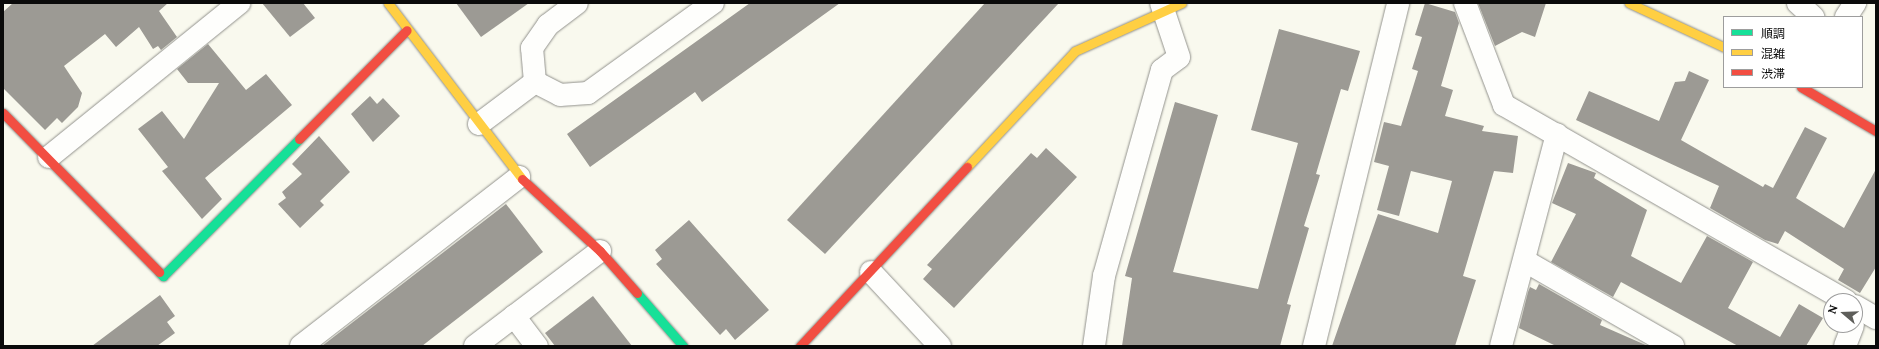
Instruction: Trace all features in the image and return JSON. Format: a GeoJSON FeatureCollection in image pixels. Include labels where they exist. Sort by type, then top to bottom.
{"type":"FeatureCollection","features":[{"type":"Feature","properties":{"kind":"street"},"geometry":{"type":"LineString","coordinates":[[48,157],[239,3]]}},
{"type":"Feature","properties":{"kind":"street"},"geometry":{"type":"LineString","coordinates":[[388,3],[519,178],[600,251],[683,346]]}},
{"type":"Feature","properties":{"kind":"street"},"geometry":{"type":"LineString","coordinates":[[535,82],[532,48],[548,25],[578,3]]}},
{"type":"Feature","properties":{"kind":"street"},"geometry":{"type":"LineString","coordinates":[[535,82],[560,95],[588,93],[713,3]]}},
{"type":"Feature","properties":{"kind":"street"},"geometry":{"type":"LineString","coordinates":[[800,346],[871,272],[1075,51],[1162,7],[1182,3]]}},
{"type":"Feature","properties":{"kind":"street"},"geometry":{"type":"LineString","coordinates":[[1314,346],[1398,3]]}},
{"type":"Feature","properties":{"kind":"street"},"geometry":{"type":"LineString","coordinates":[[1465,3],[1504,105],[1558,134],[1824,293]]}},
{"type":"Feature","properties":{"kind":"street"},"geometry":{"type":"LineString","coordinates":[[1629,3],[1655,12],[1723,46]]}},
{"type":"Feature","properties":{"kind":"street"},"geometry":{"type":"LineString","coordinates":[[1798,3],[1812,16]]}},
{"type":"Feature","properties":{"kind":"street"},"geometry":{"type":"LineString","coordinates":[[1847,16],[1855,3]]}},
{"type":"Feature","properties":{"kind":"street"},"geometry":{"type":"LineString","coordinates":[[1094,346],[1104,276],[1162,70],[1179,57],[1162,7]]}},
{"type":"Feature","properties":{"kind":"street"},"geometry":{"type":"LineString","coordinates":[[3,113],[48,157],[163,276],[407,30]]}},
{"type":"Feature","properties":{"kind":"street"},"geometry":{"type":"LineString","coordinates":[[479,124],[535,82]]}},
{"type":"Feature","properties":{"kind":"street"},"geometry":{"type":"LineString","coordinates":[[1803,88],[1876,131]]}},
{"type":"Feature","properties":{"kind":"street"},"geometry":{"type":"LineString","coordinates":[[1501,346],[1558,134]]}},
{"type":"Feature","properties":{"kind":"street"},"geometry":{"type":"LineString","coordinates":[[301,346],[519,178]]}},
{"type":"Feature","properties":{"kind":"street"},"geometry":{"type":"LineString","coordinates":[[475,346],[600,251]]}},
{"type":"Feature","properties":{"kind":"street"},"geometry":{"type":"LineString","coordinates":[[1525,261],[1672,346]]}},
{"type":"Feature","properties":{"kind":"street"},"geometry":{"type":"LineString","coordinates":[[871,272],[940,346]]}},
{"type":"Feature","properties":{"kind":"street"},"geometry":{"type":"LineString","coordinates":[[514,316],[537,346]]}},
{"type":"Feature","properties":{"kind":"street"},"geometry":{"type":"LineString","coordinates":[[1845,346],[1850,333]]}},
{"type":"Feature","properties":{"kind":"building"},"geometry":{"type":"Polygon","coordinates":[[[13,3],[168,3],[159,11],[177,37],[161,50],[158,46],[153,49],[139,27],[116,47],[105,34],[64,66],[82,93],[78,107],[62,123],[57,118],[45,130],[3,88],[3,12],[13,3]]]}},
{"type":"Feature","properties":{"kind":"building"},"geometry":{"type":"Polygon","coordinates":[[[262,3],[303,3],[315,18],[290,37],[262,3]]]}},
{"type":"Feature","properties":{"kind":"building"},"geometry":{"type":"Polygon","coordinates":[[[456,3],[529,3],[481,37],[456,3]]]}},
{"type":"Feature","properties":{"kind":"building"},"geometry":{"type":"Polygon","coordinates":[[[750,3],[840,3],[702,102],[695,92],[590,167],[567,134],[750,3]]]}},
{"type":"Feature","properties":{"kind":"building"},"geometry":{"type":"Polygon","coordinates":[[[985,3],[1059,3],[825,254],[787,220],[985,3]]]}},
{"type":"Feature","properties":{"kind":"building"},"geometry":{"type":"Polygon","coordinates":[[[1425,3],[1455,12],[1459,23],[1441,86],[1453,90],[1445,116],[1484,126],[1482,131],[1518,136],[1513,173],[1494,171],[1463,276],[1476,280],[1455,346],[1332,346],[1378,214],[1438,233],[1452,181],[1411,171],[1399,216],[1377,210],[1389,166],[1374,162],[1384,122],[1401,126],[1418,71],[1412,69],[1422,37],[1415,35],[1425,3]]]}},
{"type":"Feature","properties":{"kind":"building"},"geometry":{"type":"Polygon","coordinates":[[[1478,3],[1546,3],[1535,37],[1522,32],[1495,46],[1478,3]]]}},
{"type":"Feature","properties":{"kind":"building"},"geometry":{"type":"Polygon","coordinates":[[[1279,29],[1360,51],[1348,91],[1341,89],[1316,174],[1320,175],[1304,226],[1309,228],[1287,304],[1291,305],[1280,346],[1122,346],[1132,278],[1125,276],[1175,102],[1218,115],[1173,272],[1258,289],[1298,143],[1251,130],[1279,29]]]}},
{"type":"Feature","properties":{"kind":"building"},"geometry":{"type":"Polygon","coordinates":[[[208,44],[246,90],[266,74],[292,105],[205,178],[222,199],[202,219],[162,171],[168,167],[138,129],[162,111],[184,139],[219,83],[188,83],[177,69],[208,44]]]}},
{"type":"Feature","properties":{"kind":"building"},"geometry":{"type":"Polygon","coordinates":[[[1689,71],[1709,80],[1681,140],[1763,187],[1765,184],[1773,188],[1805,127],[1827,138],[1796,198],[1844,228],[1876,169],[1876,267],[1860,293],[1838,280],[1844,269],[1785,231],[1778,244],[1765,240],[1710,208],[1719,186],[1576,120],[1589,91],[1659,121],[1675,82],[1685,81],[1689,71]]]}},
{"type":"Feature","properties":{"kind":"building"},"geometry":{"type":"Polygon","coordinates":[[[370,96],[377,104],[383,98],[400,116],[373,142],[351,114],[370,96]]]}},
{"type":"Feature","properties":{"kind":"building"},"geometry":{"type":"Polygon","coordinates":[[[319,136],[350,172],[320,201],[324,205],[300,228],[278,204],[286,198],[282,192],[302,174],[292,164],[319,136]]]}},
{"type":"Feature","properties":{"kind":"building"},"geometry":{"type":"Polygon","coordinates":[[[1046,148],[1077,177],[954,308],[923,279],[932,269],[927,265],[1031,153],[1037,158],[1046,148]]]}},
{"type":"Feature","properties":{"kind":"building"},"geometry":{"type":"Polygon","coordinates":[[[1568,163],[1596,173],[1594,178],[1647,210],[1631,256],[1681,283],[1707,236],[1753,262],[1728,308],[1780,337],[1799,304],[1823,318],[1806,346],[1738,346],[1621,282],[1613,297],[1551,262],[1576,214],[1552,203],[1568,163]]]}},
{"type":"Feature","properties":{"kind":"building"},"geometry":{"type":"Polygon","coordinates":[[[506,204],[543,252],[422,346],[322,346],[506,204]]]}},
{"type":"Feature","properties":{"kind":"building"},"geometry":{"type":"Polygon","coordinates":[[[689,220],[769,310],[735,340],[726,329],[720,335],[656,264],[662,259],[655,250],[689,220]]]}},
{"type":"Feature","properties":{"kind":"building"},"geometry":{"type":"Polygon","coordinates":[[[1539,284],[1602,320],[1600,325],[1648,346],[1556,346],[1519,328],[1530,287],[1536,290],[1539,284]]]}},
{"type":"Feature","properties":{"kind":"building"},"geometry":{"type":"Polygon","coordinates":[[[160,295],[175,316],[167,322],[175,333],[157,346],[92,346],[160,295]]]}},
{"type":"Feature","properties":{"kind":"building"},"geometry":{"type":"Polygon","coordinates":[[[593,296],[632,346],[555,346],[545,333],[593,296]]]}},
{"type":"Feature","properties":{"kind":"traffic: fast"},"geometry":{"type":"LineString","coordinates":[[159,272],[163,276],[299,139]]}},
{"type":"Feature","properties":{"kind":"traffic: fast"},"geometry":{"type":"LineString","coordinates":[[637,293],[683,346]]}},
{"type":"Feature","properties":{"kind":"traffic: slow"},"geometry":{"type":"LineString","coordinates":[[388,3],[522,179]]}},
{"type":"Feature","properties":{"kind":"traffic: slow"},"geometry":{"type":"LineString","coordinates":[[967,167],[1075,51],[1182,3]]}},
{"type":"Feature","properties":{"kind":"traffic: slow"},"geometry":{"type":"LineString","coordinates":[[1629,3],[1723,47]]}},
{"type":"Feature","properties":{"kind":"traffic: jam"},"geometry":{"type":"LineString","coordinates":[[299,139],[407,30]]}},
{"type":"Feature","properties":{"kind":"traffic: jam"},"geometry":{"type":"LineString","coordinates":[[1803,88],[1876,131]]}},
{"type":"Feature","properties":{"kind":"traffic: jam"},"geometry":{"type":"LineString","coordinates":[[3,113],[159,272]]}},
{"type":"Feature","properties":{"kind":"traffic: jam"},"geometry":{"type":"LineString","coordinates":[[800,346],[967,167]]}},
{"type":"Feature","properties":{"kind":"traffic: jam"},"geometry":{"type":"LineString","coordinates":[[522,179],[600,251],[637,293]]}}]}
